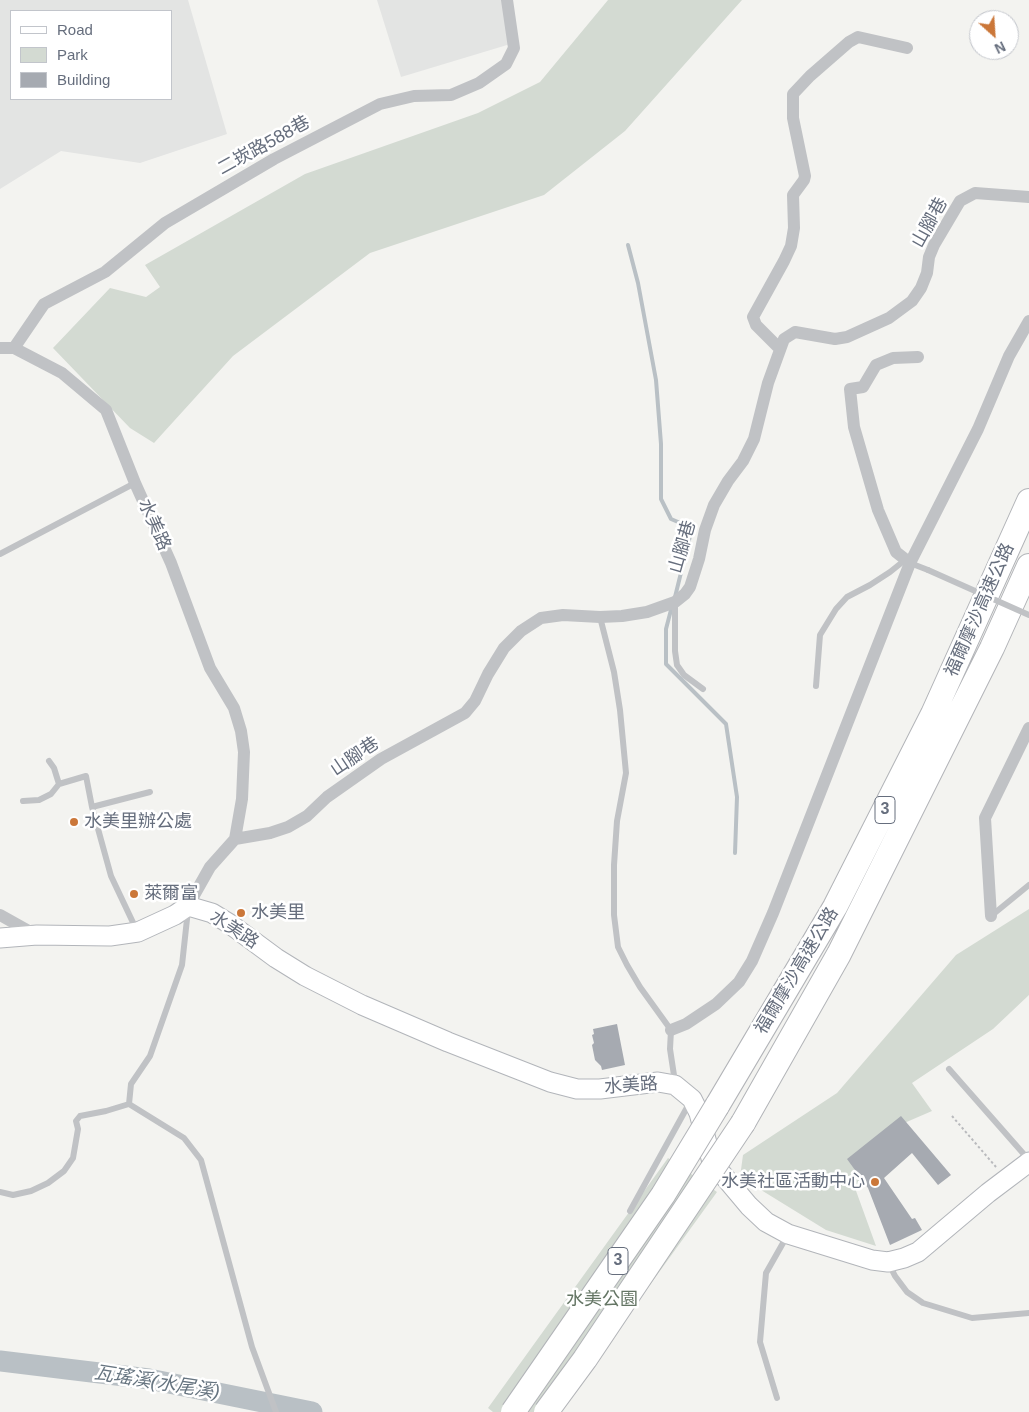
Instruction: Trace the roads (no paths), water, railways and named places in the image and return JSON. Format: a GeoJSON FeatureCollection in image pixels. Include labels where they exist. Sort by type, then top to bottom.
{"type":"FeatureCollection","features":[{"type":"Feature","properties":{"kind":"highway","name":"福爾摩沙高速公路"},"geometry":{"type":"LineString","coordinates":[[513,1412],[663,1195],[835,907],[933,714],[1029,501]]}},
{"type":"Feature","properties":{"kind":"highway","name":"福爾摩沙高速公路"},"geometry":{"type":"LineString","coordinates":[[546,1412],[585,1359],[743,1123],[843,945],[992,648],[1029,566]]}},
{"type":"Feature","properties":{"kind":"street","name":"二崁路588巷"},"geometry":{"type":"LineString","coordinates":[[14,348],[44,304],[105,272],[164,223],[274,159],[380,104],[414,96],[451,94],[480,83],[506,64],[514,48],[507,0]]}},
{"type":"Feature","properties":{"kind":"street"},"geometry":{"type":"LineString","coordinates":[[780,349],[756,325],[753,317],[791,246],[794,228],[793,195],[805,176],[793,118],[793,94],[810,76],[849,42],[858,37],[906,48]]}},
{"type":"Feature","properties":{"kind":"street","name":"山腳巷"},"geometry":{"type":"LineString","coordinates":[[235,839],[270,833],[288,827],[308,816],[327,796],[381,759],[465,713],[475,701],[488,674],[504,648],[521,631],[541,618],[563,615],[622,616],[647,612],[675,602],[685,594],[690,587],[699,559],[705,530],[714,505],[728,481],[743,462],[754,439],[768,384],[784,339],[795,332],[835,339],[846,337],[888,318],[912,301],[921,288],[934,245],[960,201],[975,193],[1029,198]]}},
{"type":"Feature","properties":{"kind":"street"},"geometry":{"type":"LineString","coordinates":[[671,1030],[686,1024],[716,1004],[739,982],[752,961],[773,913],[907,562],[978,430],[1010,356],[1029,321]]}},
{"type":"Feature","properties":{"kind":"street"},"geometry":{"type":"LineString","coordinates":[[0,348],[14,348]]}},
{"type":"Feature","properties":{"kind":"street","name":"水美路"},"geometry":{"type":"LineString","coordinates":[[0,938],[36,935],[110,936],[138,932],[175,915],[188,906],[210,867],[235,839],[242,799],[244,752],[234,708],[210,668],[171,563],[135,483],[106,410],[62,373],[14,348]]}},
{"type":"Feature","properties":{"kind":"street"},"geometry":{"type":"LineString","coordinates":[[907,562],[896,552],[878,510],[854,427],[850,389],[862,387],[876,365],[893,358],[918,358]]}},
{"type":"Feature","properties":{"kind":"street"},"geometry":{"type":"LineString","coordinates":[[991,916],[985,818],[1029,728]]}},
{"type":"Feature","properties":{"kind":"street","name":"水美路"},"geometry":{"type":"LineString","coordinates":[[188,906],[212,913],[305,976],[362,1005],[448,1042],[550,1082],[577,1089],[600,1089],[658,1082],[675,1085],[692,1099],[699,1113],[712,1162],[748,1206],[766,1222],[788,1234],[872,1260],[888,1262],[918,1252],[1029,1161]]}},
{"type":"Feature","properties":{"kind":"street"},"geometry":{"type":"LineString","coordinates":[[0,916],[36,935]]}},
{"type":"Feature","properties":{"kind":"lane"},"geometry":{"type":"LineString","coordinates":[[0,554],[135,483]]}},
{"type":"Feature","properties":{"kind":"lane"},"geometry":{"type":"LineString","coordinates":[[816,686],[820,635],[836,609],[847,597],[907,562],[1029,615]]}},
{"type":"Feature","properties":{"kind":"lane"},"geometry":{"type":"LineString","coordinates":[[675,602],[674,651],[677,664],[684,675],[703,689]]}},
{"type":"Feature","properties":{"kind":"lane"},"geometry":{"type":"LineString","coordinates":[[600,617],[614,672],[626,773],[617,821],[614,865],[614,916],[618,947],[640,987],[671,1030],[670,1049],[675,1085]]}},
{"type":"Feature","properties":{"kind":"lane"},"geometry":{"type":"LineString","coordinates":[[49,761],[54,768],[59,784]]}},
{"type":"Feature","properties":{"kind":"lane"},"geometry":{"type":"LineString","coordinates":[[23,801],[39,800],[52,794],[59,784],[86,776],[110,876],[138,932]]}},
{"type":"Feature","properties":{"kind":"lane"},"geometry":{"type":"LineString","coordinates":[[92,807],[150,792]]}},
{"type":"Feature","properties":{"kind":"lane"},"geometry":{"type":"LineString","coordinates":[[991,916],[1029,885]]}},
{"type":"Feature","properties":{"kind":"lane"},"geometry":{"type":"LineString","coordinates":[[129,1104],[131,1084],[150,1056],[182,965],[188,906]]}},
{"type":"Feature","properties":{"kind":"lane"},"geometry":{"type":"LineString","coordinates":[[949,1069],[1029,1161]]}},
{"type":"Feature","properties":{"kind":"lane"},"geometry":{"type":"LineString","coordinates":[[630,1211],[692,1099]]}},
{"type":"Feature","properties":{"kind":"lane"},"geometry":{"type":"LineString","coordinates":[[0,1192],[14,1195],[31,1191],[48,1183],[64,1171],[73,1158],[78,1129],[76,1121],[80,1116],[129,1104],[184,1138],[201,1160],[252,1347],[276,1412]]}},
{"type":"Feature","properties":{"kind":"lane"},"geometry":{"type":"LineString","coordinates":[[777,1398],[760,1342],[766,1273],[788,1234]]}},
{"type":"Feature","properties":{"kind":"lane"},"geometry":{"type":"LineString","coordinates":[[888,1262],[907,1292],[923,1303],[972,1318],[1029,1313]]}},
{"type":"Feature","properties":{"kind":"waterway"},"geometry":{"type":"LineString","coordinates":[[628,245],[638,283],[656,380],[661,444],[661,499],[671,519],[692,528],[675,597]]}},
{"type":"Feature","properties":{"kind":"waterway"},"geometry":{"type":"LineString","coordinates":[[672,606],[666,629],[666,664],[726,724],[737,797],[735,853]]}},
{"type":"Feature","properties":{"kind":"waterway","name":"瓦瑤溪(水尾溪)"},"geometry":{"type":"LineString","coordinates":[[0,1361],[149,1379],[312,1412]]}},
{"type":"Feature","properties":{"kind":"place","name":"水美里辦公處"},"geometry":{"type":"Point","coordinates":[74,822]}},
{"type":"Feature","properties":{"kind":"place","name":"萊爾富"},"geometry":{"type":"Point","coordinates":[134,894]}},
{"type":"Feature","properties":{"kind":"place","name":"水美里"},"geometry":{"type":"Point","coordinates":[241,913]}},
{"type":"Feature","properties":{"kind":"place","name":"水美社區活動中心"},"geometry":{"type":"Point","coordinates":[875,1182]}},
{"type":"Feature","properties":{"kind":"park label","name":"水美公園"},"geometry":{"type":"Point","coordinates":[602,1300]}}]}
